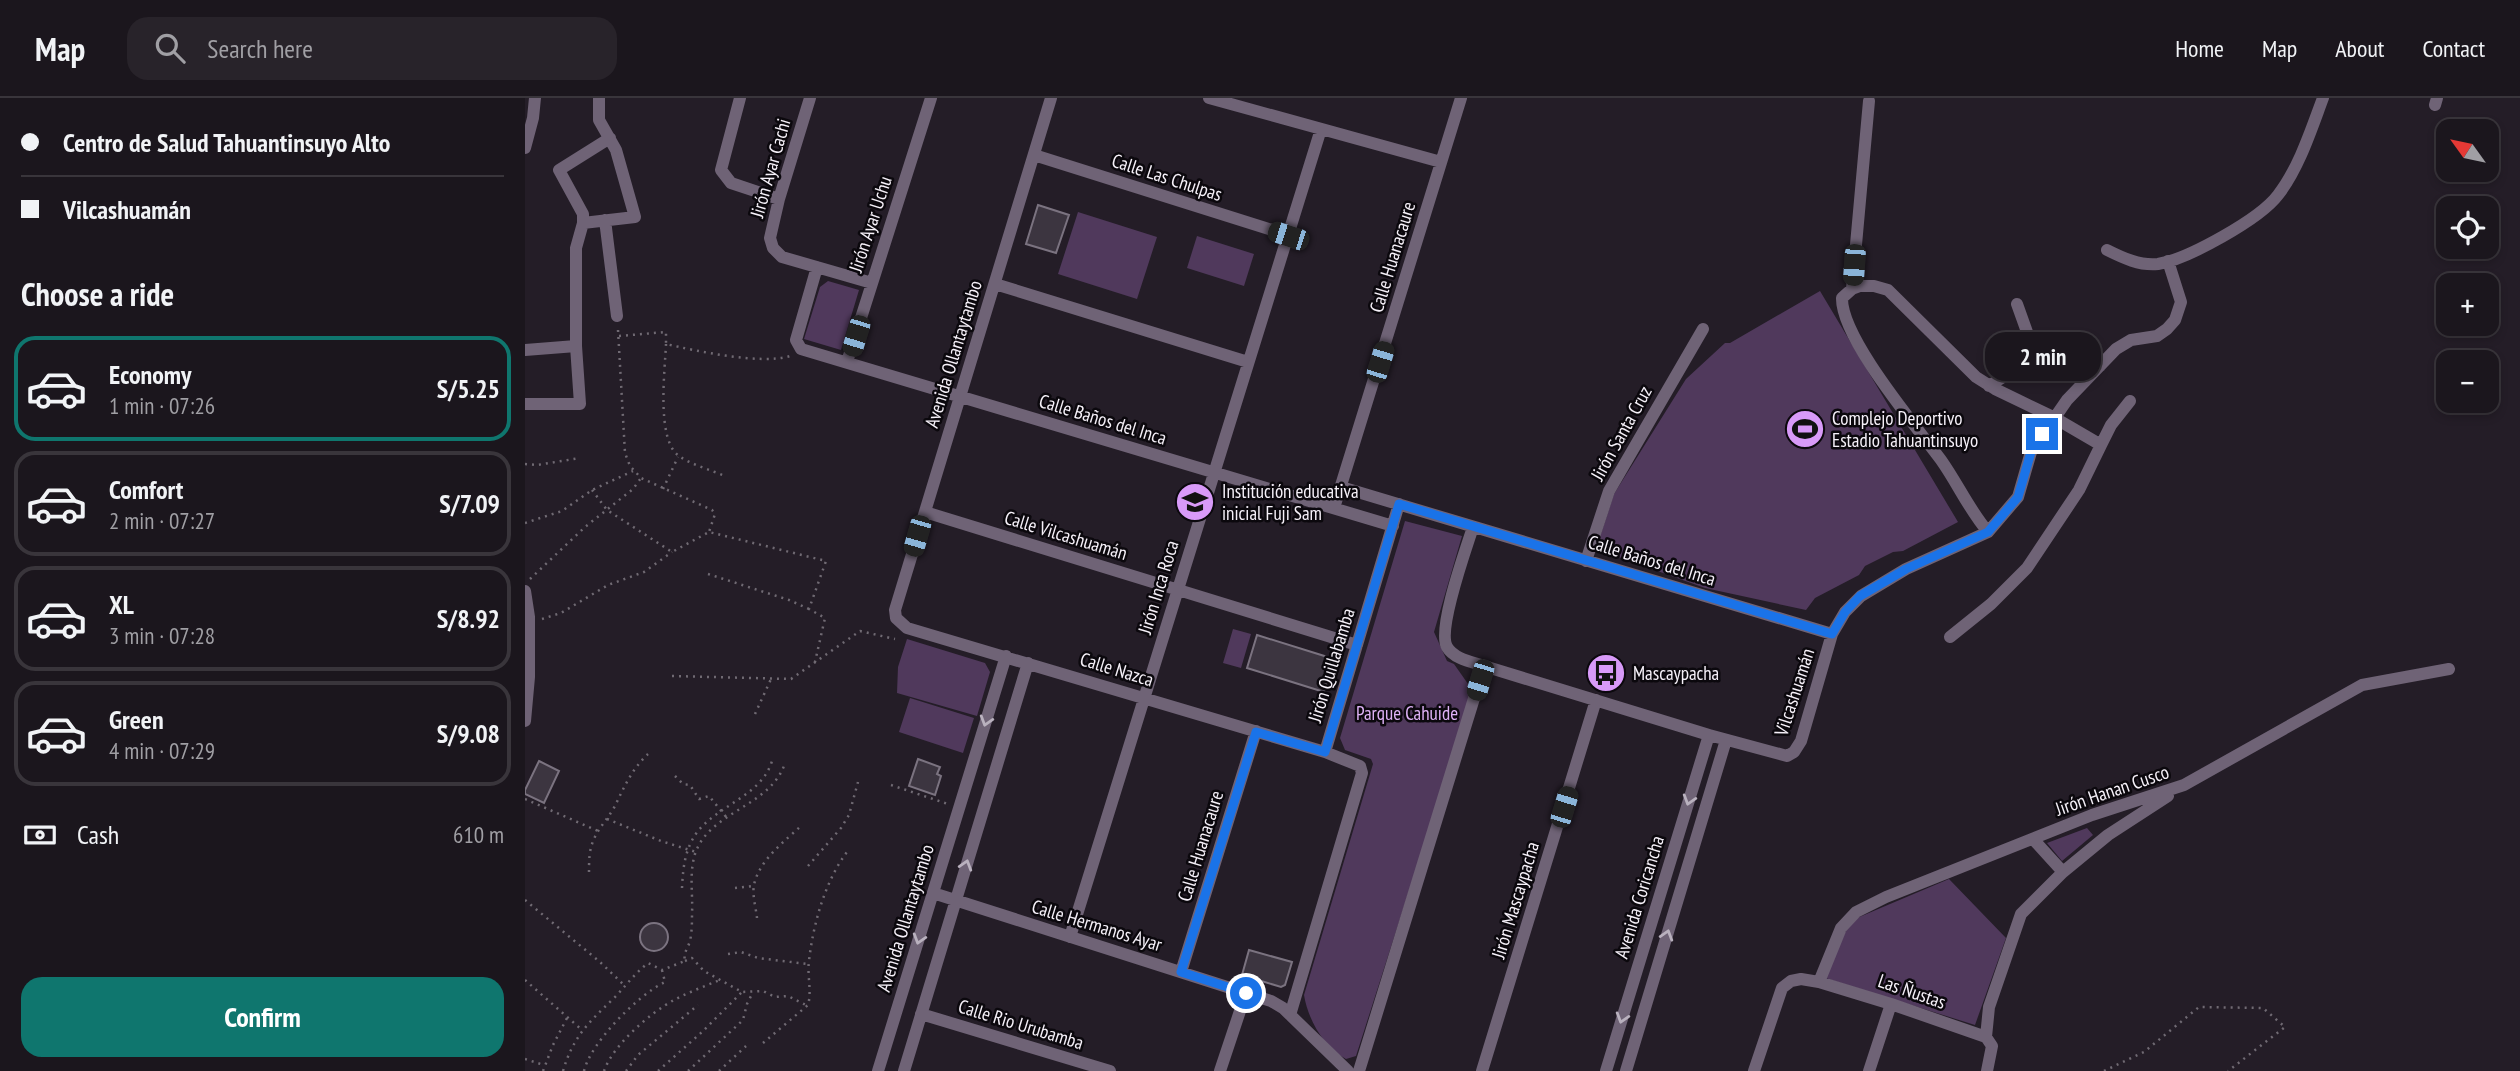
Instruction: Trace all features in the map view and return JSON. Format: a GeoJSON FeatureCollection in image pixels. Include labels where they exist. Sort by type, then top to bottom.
{"type":"FeatureCollection","features":[{"type":"Feature","properties":{"kind":"street"},"geometry":{"type":"LineString","coordinates":[[525,148],[535,98]]}},
{"type":"Feature","properties":{"kind":"street"},"geometry":{"type":"LineString","coordinates":[[533,118],[545,98]]}},
{"type":"Feature","properties":{"kind":"street"},"geometry":{"type":"LineString","coordinates":[[583,223],[635,217],[616,150],[599,120],[599,98]]}},
{"type":"Feature","properties":{"kind":"street"},"geometry":{"type":"LineString","coordinates":[[740,98],[721,170],[731,183],[779,199]]}},
{"type":"Feature","properties":{"kind":"street","name":"Jirón Ayar Cachi"},"geometry":{"type":"LineString","coordinates":[[810,98],[770,238],[773,248],[782,257],[817,267]]}},
{"type":"Feature","properties":{"kind":"street","name":"Jirón Ayar Uchu"},"geometry":{"type":"LineString","coordinates":[[848,362],[931,98]]}},
{"type":"Feature","properties":{"kind":"street"},"geometry":{"type":"LineString","coordinates":[[1209,98],[1441,162]]}},
{"type":"Feature","properties":{"kind":"street","name":"Calle Huanacaure"},"geometry":{"type":"LineString","coordinates":[[1334,509],[1461,98]]}},
{"type":"Feature","properties":{"kind":"street"},"geometry":{"type":"LineString","coordinates":[[2107,250],[2139,263],[2159,264],[2205,245],[2268,206],[2291,174],[2323,98]]}},
{"type":"Feature","properties":{"kind":"street","name":"Avenida Ollantaytambo"},"geometry":{"type":"LineString","coordinates":[[898,622],[895,610],[1034,155],[1048,99]]}},
{"type":"Feature","properties":{"kind":"street"},"geometry":{"type":"LineString","coordinates":[[1852,289],[1869,101]]}},
{"type":"Feature","properties":{"kind":"street","name":"Jirón Inca Roca"},"geometry":{"type":"LineString","coordinates":[[1070,937],[1321,129]]}},
{"type":"Feature","properties":{"kind":"street"},"geometry":{"type":"LineString","coordinates":[[525,404],[580,404],[576,346],[576,248],[583,214],[559,170],[610,138]]}},
{"type":"Feature","properties":{"kind":"street","name":"Calle Las Chulpas"},"geometry":{"type":"LineString","coordinates":[[1034,155],[1288,236]]}},
{"type":"Feature","properties":{"kind":"street"},"geometry":{"type":"LineString","coordinates":[[605,220],[617,316]]}},
{"type":"Feature","properties":{"kind":"street","name":"Vilcashuamán"},"geometry":{"type":"LineString","coordinates":[[1726,740],[1777,755],[1787,756],[1794,752],[1801,741],[1832,634],[1845,612],[1860,596],[1906,569],[1988,532],[2018,497],[2031,452],[2053,417],[2123,344],[2157,336],[2167,330],[2175,320],[2181,302],[2168,261]]}},
{"type":"Feature","properties":{"kind":"street"},"geometry":{"type":"LineString","coordinates":[[801,349],[796,340],[817,267],[872,283]]}},
{"type":"Feature","properties":{"kind":"street"},"geometry":{"type":"LineString","coordinates":[[995,284],[1248,362]]}},
{"type":"Feature","properties":{"kind":"street"},"geometry":{"type":"LineString","coordinates":[[1988,532],[1970,510],[1943,463],[1864,354],[1842,310],[1842,298],[1852,289],[1867,285],[1888,290],[1957,360],[1989,386],[2053,417],[2101,445]]}},
{"type":"Feature","properties":{"kind":"street"},"geometry":{"type":"LineString","coordinates":[[2017,304],[2036,357]]}},
{"type":"Feature","properties":{"kind":"street","name":"Jirón Santa Cruz"},"geometry":{"type":"LineString","coordinates":[[1586,561],[1609,491],[1703,329]]}},
{"type":"Feature","properties":{"kind":"street"},"geometry":{"type":"LineString","coordinates":[[1989,386],[2036,357],[2071,343],[2081,348],[2100,366]]}},
{"type":"Feature","properties":{"kind":"street"},"geometry":{"type":"LineString","coordinates":[[525,350],[576,346]]}},
{"type":"Feature","properties":{"kind":"street","name":"Calle Baños del Inca"},"geometry":{"type":"LineString","coordinates":[[801,349],[1392,526]]}},
{"type":"Feature","properties":{"kind":"street"},"geometry":{"type":"LineString","coordinates":[[1950,637],[1991,604],[2027,568],[2078,490],[2112,425],[2130,401]]}},
{"type":"Feature","properties":{"kind":"street","name":"Calle Baños del Inca"},"geometry":{"type":"LineString","coordinates":[[1341,487],[1832,634]]}},
{"type":"Feature","properties":{"kind":"street","name":"Jirón Quillabamba"},"geometry":{"type":"LineString","coordinates":[[1290,1015],[1361,773],[1360,766],[1354,762],[1325,752],[1399,504]]}},
{"type":"Feature","properties":{"kind":"street","name":"Calle Vilcashuamán"},"geometry":{"type":"LineString","coordinates":[[925,512],[1357,645]]}},
{"type":"Feature","properties":{"kind":"street"},"geometry":{"type":"LineString","coordinates":[[1473,527],[1443,627],[1443,637],[1451,653],[1459,658],[1726,740]]}},
{"type":"Feature","properties":{"kind":"street"},"geometry":{"type":"LineString","coordinates":[[525,590],[529,617],[529,698],[525,721]]}},
{"type":"Feature","properties":{"kind":"street","name":"Calle Nazca"},"geometry":{"type":"LineString","coordinates":[[898,622],[907,628],[1325,752]]}},
{"type":"Feature","properties":{"kind":"street","name":"Avenida Ollantaytambo"},"geometry":{"type":"LineString","coordinates":[[878,1071],[1006,656]]}},
{"type":"Feature","properties":{"kind":"street"},"geometry":{"type":"LineString","coordinates":[[904,1071],[1028,663]]}},
{"type":"Feature","properties":{"kind":"street"},"geometry":{"type":"LineString","coordinates":[[1359,1071],[1485,666]]}},
{"type":"Feature","properties":{"kind":"street","name":"Jirón Hanan Cusco"},"geometry":{"type":"LineString","coordinates":[[1819,982],[1841,928],[1856,912],[1886,897],[2092,815],[2184,785],[2362,685],[2449,669]]}},
{"type":"Feature","properties":{"kind":"street","name":"Jirón Mascaypacha"},"geometry":{"type":"LineString","coordinates":[[1482,1071],[1596,700]]}},
{"type":"Feature","properties":{"kind":"street","name":"Calle Huanacaure"},"geometry":{"type":"LineString","coordinates":[[1181,972],[1256,732]]}},
{"type":"Feature","properties":{"kind":"street","name":"Avenida Coricancha"},"geometry":{"type":"LineString","coordinates":[[1606,1071],[1709,735]]}},
{"type":"Feature","properties":{"kind":"street","name":"Avenida Coricancha"},"geometry":{"type":"LineString","coordinates":[[1626,1071],[1726,740]]}},
{"type":"Feature","properties":{"kind":"street"},"geometry":{"type":"LineString","coordinates":[[1987,1071],[1992,1046],[1986,1037],[1989,1007],[2021,914],[2063,872],[2108,835],[2184,785]]}},
{"type":"Feature","properties":{"kind":"street"},"geometry":{"type":"LineString","coordinates":[[2092,815],[2108,835]]}},
{"type":"Feature","properties":{"kind":"street"},"geometry":{"type":"LineString","coordinates":[[2033,839],[2063,872]]}},
{"type":"Feature","properties":{"kind":"street","name":"Calle Hermanos Ayar"},"geometry":{"type":"LineString","coordinates":[[933,893],[1277,1004],[1348,1071]]}},
{"type":"Feature","properties":{"kind":"street","name":"Las Ñustas"},"geometry":{"type":"LineString","coordinates":[[1754,1071],[1782,988],[1791,981],[1801,979],[1891,1004],[1986,1037]]}},
{"type":"Feature","properties":{"kind":"street"},"geometry":{"type":"LineString","coordinates":[[1220,1071],[1246,993]]}},
{"type":"Feature","properties":{"kind":"street"},"geometry":{"type":"LineString","coordinates":[[1869,1071],[1891,1004]]}},
{"type":"Feature","properties":{"kind":"street","name":"Calle Rio Urubamba"},"geometry":{"type":"LineString","coordinates":[[921,1014],[1102,1070]]}},
{"type":"Feature","properties":{"kind":"path"},"geometry":{"type":"LineString","coordinates":[[617,316],[625,453],[633,471],[641,478],[712,510],[715,514],[709,532]]}},
{"type":"Feature","properties":{"kind":"path"},"geometry":{"type":"LineString","coordinates":[[619,336],[666,332],[665,427],[669,444],[678,456],[725,476]]}},
{"type":"Feature","properties":{"kind":"path"},"geometry":{"type":"LineString","coordinates":[[666,344],[739,357],[787,358],[801,349]]}},
{"type":"Feature","properties":{"kind":"path"},"geometry":{"type":"LineString","coordinates":[[663,489],[678,456]]}},
{"type":"Feature","properties":{"kind":"path"},"geometry":{"type":"LineString","coordinates":[[525,464],[537,465],[580,458]]}},
{"type":"Feature","properties":{"kind":"path"},"geometry":{"type":"LineString","coordinates":[[525,523],[562,511],[592,490],[633,471]]}},
{"type":"Feature","properties":{"kind":"path"},"geometry":{"type":"LineString","coordinates":[[525,584],[633,489],[641,478]]}},
{"type":"Feature","properties":{"kind":"path"},"geometry":{"type":"LineString","coordinates":[[592,490],[607,510],[672,552]]}},
{"type":"Feature","properties":{"kind":"path"},"geometry":{"type":"LineString","coordinates":[[529,617],[546,619],[561,612],[608,585],[644,572],[672,552],[709,532],[826,561],[809,609]]}},
{"type":"Feature","properties":{"kind":"path"},"geometry":{"type":"LineString","coordinates":[[708,574],[789,600],[825,618],[815,662]]}},
{"type":"Feature","properties":{"kind":"path"},"geometry":{"type":"LineString","coordinates":[[672,676],[792,679],[860,631],[895,639]]}},
{"type":"Feature","properties":{"kind":"path"},"geometry":{"type":"LineString","coordinates":[[755,713],[771,679]]}},
{"type":"Feature","properties":{"kind":"path"},"geometry":{"type":"LineString","coordinates":[[589,872],[591,846],[598,831],[620,791],[639,762],[648,754]]}},
{"type":"Feature","properties":{"kind":"path"},"geometry":{"type":"LineString","coordinates":[[682,888],[688,849],[699,830],[764,778],[772,761]]}},
{"type":"Feature","properties":{"kind":"path"},"geometry":{"type":"LineString","coordinates":[[685,961],[683,957],[691,938],[691,877],[696,852],[709,832],[771,787],[782,774],[785,763]]}},
{"type":"Feature","properties":{"kind":"path"},"geometry":{"type":"LineString","coordinates":[[675,776],[683,784],[690,785],[699,799],[709,796],[727,818]]}},
{"type":"Feature","properties":{"kind":"path"},"geometry":{"type":"LineString","coordinates":[[808,866],[849,815],[858,782]]}},
{"type":"Feature","properties":{"kind":"path"},"geometry":{"type":"LineString","coordinates":[[891,785],[959,808]]}},
{"type":"Feature","properties":{"kind":"path"},"geometry":{"type":"LineString","coordinates":[[525,799],[598,831]]}},
{"type":"Feature","properties":{"kind":"path"},"geometry":{"type":"LineString","coordinates":[[606,819],[696,852]]}},
{"type":"Feature","properties":{"kind":"path"},"geometry":{"type":"LineString","coordinates":[[757,918],[754,886],[765,862],[802,825]]}},
{"type":"Feature","properties":{"kind":"path"},"geometry":{"type":"LineString","coordinates":[[763,1043],[808,1005],[808,964],[813,937],[830,883],[847,852]]}},
{"type":"Feature","properties":{"kind":"path"},"geometry":{"type":"LineString","coordinates":[[735,888],[754,886]]}},
{"type":"Feature","properties":{"kind":"path"},"geometry":{"type":"LineString","coordinates":[[525,900],[624,985]]}},
{"type":"Feature","properties":{"kind":"path"},"geometry":{"type":"LineString","coordinates":[[728,954],[741,952],[758,958],[808,964]]}},
{"type":"Feature","properties":{"kind":"path"},"geometry":{"type":"LineString","coordinates":[[563,1071],[567,1057],[582,1030],[648,963],[662,970],[692,958],[705,971],[741,992],[763,991],[775,997],[788,996],[808,1005]]}},
{"type":"Feature","properties":{"kind":"path"},"geometry":{"type":"LineString","coordinates":[[584,1071],[594,1046],[638,1001],[665,982],[662,970]]}},
{"type":"Feature","properties":{"kind":"path"},"geometry":{"type":"LineString","coordinates":[[525,980],[582,1030]]}},
{"type":"Feature","properties":{"kind":"path"},"geometry":{"type":"LineString","coordinates":[[604,1071],[607,1062],[622,1042],[661,1008],[720,980]]}},
{"type":"Feature","properties":{"kind":"path"},"geometry":{"type":"LineString","coordinates":[[688,1071],[743,1020],[754,991]]}},
{"type":"Feature","properties":{"kind":"path"},"geometry":{"type":"LineString","coordinates":[[658,1071],[711,1024],[741,992]]}},
{"type":"Feature","properties":{"kind":"path"},"geometry":{"type":"LineString","coordinates":[[626,1071],[638,1055],[698,1005]]}},
{"type":"Feature","properties":{"kind":"path"},"geometry":{"type":"LineString","coordinates":[[2104,1071],[2144,1052],[2199,1007],[2263,1007],[2285,1027],[2228,1071]]}},
{"type":"Feature","properties":{"kind":"path"},"geometry":{"type":"LineString","coordinates":[[543,1071],[567,1018]]}},
{"type":"Feature","properties":{"kind":"path"},"geometry":{"type":"LineString","coordinates":[[719,1071],[746,1046]]}},
{"type":"Feature","properties":{"kind":"path"},"geometry":{"type":"LineString","coordinates":[[525,1059],[544,1065]]}},
{"type":"Feature","properties":{"kind":"green space"},"geometry":{"type":"Polygon","coordinates":[[[1078,212],[1157,237],[1137,299],[1058,274],[1078,212]]]}},
{"type":"Feature","properties":{"kind":"green space"},"geometry":{"type":"Polygon","coordinates":[[[1197,236],[1254,254],[1244,286],[1187,268],[1197,236]]]}},
{"type":"Feature","properties":{"kind":"green space"},"geometry":{"type":"Polygon","coordinates":[[[828,281],[859,290],[841,350],[804,339],[820,287],[828,281]]]}},
{"type":"Feature","properties":{"kind":"green space","name":"Complejo Deportivo Estadio Tahuantinsuyo"},"geometry":{"type":"Polygon","coordinates":[[[1820,291],[1958,522],[1903,551],[1893,552],[1865,566],[1859,575],[1815,598],[1806,610],[1705,588],[1596,549],[1614,494],[1686,379],[1725,343],[1730,343],[1820,291]]]}},
{"type":"Feature","properties":{"kind":"green space","name":"Parque Cahuide"},"geometry":{"type":"Polygon","coordinates":[[[1405,521],[1462,536],[1434,632],[1447,661],[1454,664],[1473,691],[1356,1056],[1346,1059],[1330,1047],[1318,1032],[1304,995],[1373,764],[1371,759],[1345,750],[1340,738],[1405,521]]]}},
{"type":"Feature","properties":{"kind":"green space"},"geometry":{"type":"Polygon","coordinates":[[[1233,629],[1251,634],[1241,668],[1223,663],[1233,629]]]}},
{"type":"Feature","properties":{"kind":"green space"},"geometry":{"type":"Polygon","coordinates":[[[907,639],[985,663],[990,672],[977,716],[897,693],[898,667],[907,639]]]}},
{"type":"Feature","properties":{"kind":"green space"},"geometry":{"type":"Polygon","coordinates":[[[910,698],[974,718],[963,753],[899,732],[910,698]]]}},
{"type":"Feature","properties":{"kind":"green space"},"geometry":{"type":"Polygon","coordinates":[[[2087,828],[2093,835],[2062,861],[2047,843],[2087,828]]]}},
{"type":"Feature","properties":{"kind":"green space"},"geometry":{"type":"Polygon","coordinates":[[[1949,879],[2006,938],[1975,1025],[1825,978],[1848,926],[1857,918],[1949,879]]]}},
{"type":"Feature","properties":{"kind":"building"},"geometry":{"type":"Polygon","coordinates":[[[1038,205],[1069,215],[1056,253],[1026,244],[1038,205]]]}},
{"type":"Feature","properties":{"kind":"building"},"geometry":{"type":"Polygon","coordinates":[[[1257,635],[1334,659],[1324,692],[1247,668],[1257,635]]]}},
{"type":"Feature","properties":{"kind":"building"},"geometry":{"type":"Polygon","coordinates":[[[918,759],[940,767],[937,774],[941,776],[935,795],[909,786],[918,759]]]}},
{"type":"Feature","properties":{"kind":"building"},"geometry":{"type":"Polygon","coordinates":[[[539,761],[559,771],[544,803],[525,794],[539,761]]]}},
{"type":"Feature","properties":{"kind":"building"},"geometry":{"type":"Polygon","coordinates":[[[654,923],[664,927],[668,937],[664,947],[654,951],[644,947],[640,937],[644,927],[654,923]]]}},
{"type":"Feature","properties":{"kind":"building"},"geometry":{"type":"Polygon","coordinates":[[[1249,950],[1292,962],[1285,985],[1281,987],[1242,975],[1249,950]]]}},
{"type":"Feature","properties":{"kind":"place","name":"Complejo Deportivo Estadio Tahuantinsuyo"},"geometry":{"type":"Point","coordinates":[1805,429]}},
{"type":"Feature","properties":{"kind":"place","name":"Institución educativa inicial Fuji Sam"},"geometry":{"type":"Point","coordinates":[1195,502]}},
{"type":"Feature","properties":{"kind":"place","name":"Mascaypacha"},"geometry":{"type":"Point","coordinates":[1606,673]}},
{"type":"Feature","properties":{"kind":"route"},"geometry":{"type":"LineString","coordinates":[[1246,993],[1181,972],[1256,732],[1325,752],[1399,504],[1832,634],[1845,612],[1860,596],[1906,569],[1988,532],[2018,497],[2031,452],[2042,434]]}}]}
